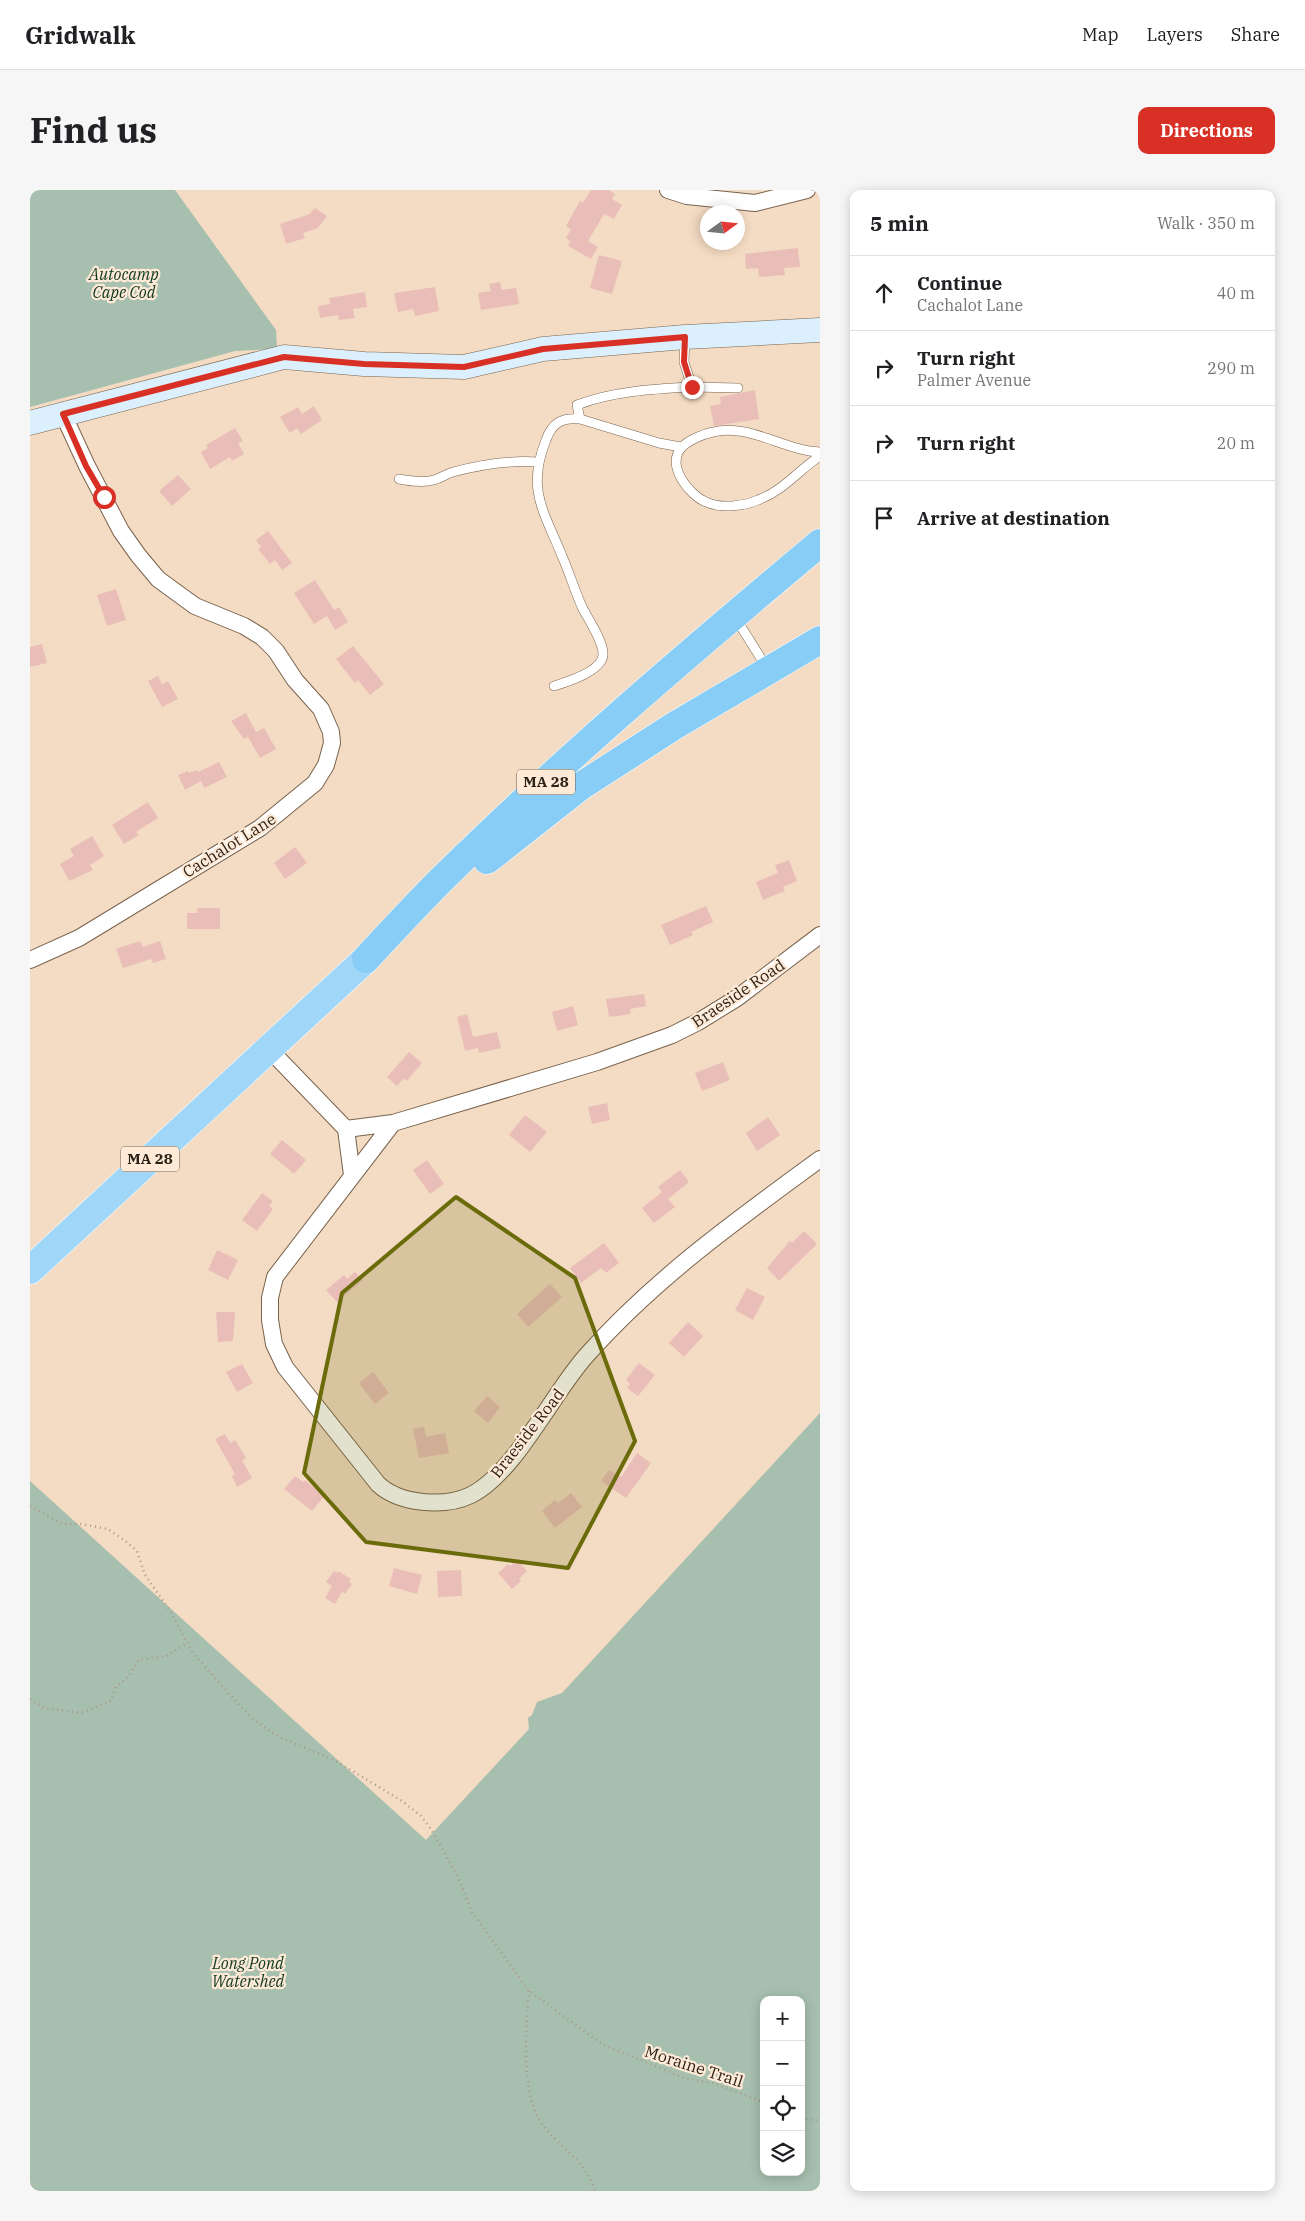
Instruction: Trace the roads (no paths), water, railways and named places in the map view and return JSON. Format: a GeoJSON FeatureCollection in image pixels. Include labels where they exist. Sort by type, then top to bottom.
{"type":"FeatureCollection","features":[{"type":"Feature","properties":{"kind":"highway","name":"MA 28"},"geometry":{"type":"LineString","coordinates":[[30,1270],[366,959],[442,880],[552,776],[734,615],[820,543]]}},
{"type":"Feature","properties":{"kind":"highway","name":"MA 28"},"geometry":{"type":"LineString","coordinates":[[366,959],[499,850],[581,786],[674,726],[820,640]]}},
{"type":"Feature","properties":{"kind":"main road"},"geometry":{"type":"LineString","coordinates":[[30,422],[284,357],[364,364],[464,367],[543,349],[685,337],[820,330]]}},
{"type":"Feature","properties":{"kind":"street"},"geometry":{"type":"LineString","coordinates":[[668,190],[687,196],[755,203],[807,190]]}},
{"type":"Feature","properties":{"kind":"street","name":"Cachalot Lane"},"geometry":{"type":"LineString","coordinates":[[30,960],[79,938],[260,828],[315,783],[326,765],[332,743],[331,732],[321,709],[295,680],[276,651],[262,637],[244,626],[195,606],[158,579],[138,555],[121,531],[86,466],[63,414]]}},
{"type":"Feature","properties":{"kind":"street","name":"Braeside Road"},"geometry":{"type":"LineString","coordinates":[[346,1129],[393,1123],[597,1062],[672,1035],[698,1022],[737,998],[820,935]]}},
{"type":"Feature","properties":{"kind":"street"},"geometry":{"type":"LineString","coordinates":[[270,1049],[346,1129],[352,1176]]}},
{"type":"Feature","properties":{"kind":"street","name":"Braeside Road"},"geometry":{"type":"LineString","coordinates":[[393,1123],[275,1277],[270,1298],[270,1320],[274,1344],[285,1367],[378,1484],[387,1493],[403,1499],[432,1503],[470,1496],[487,1484],[507,1465],[585,1357],[668,1274],[725,1228],[820,1159]]}},
{"type":"Feature","properties":{"kind":"lane"},"geometry":{"type":"LineString","coordinates":[[685,337],[684,362],[692,387]]}},
{"type":"Feature","properties":{"kind":"lane"},"geometry":{"type":"LineString","coordinates":[[580,419],[576,405],[592,399],[658,389],[692,387],[738,388]]}},
{"type":"Feature","properties":{"kind":"lane"},"geometry":{"type":"LineString","coordinates":[[554,686],[588,672],[599,664],[603,655],[562,555],[544,518],[536,488],[538,462],[550,428],[557,422],[565,419],[580,419],[659,443],[682,447]]}},
{"type":"Feature","properties":{"kind":"lane"},"geometry":{"type":"LineString","coordinates":[[820,452],[808,452],[755,435],[735,432],[714,432],[693,440],[682,447],[677,456],[679,475],[689,490],[706,502],[724,505],[744,505],[760,500],[795,478],[820,456]]}},
{"type":"Feature","properties":{"kind":"lane"},"geometry":{"type":"LineString","coordinates":[[399,479],[414,481],[433,480],[452,473],[482,466],[522,461],[538,462]]}},
{"type":"Feature","properties":{"kind":"lane"},"geometry":{"type":"LineString","coordinates":[[734,615],[769,671]]}},
{"type":"Feature","properties":{"kind":"park label","name":"Autocamp Cape Cod"},"geometry":{"type":"Point","coordinates":[124,283]}},
{"type":"Feature","properties":{"kind":"park label","name":"Long Pond Watershed"},"geometry":{"type":"Point","coordinates":[248,1972]}}]}
